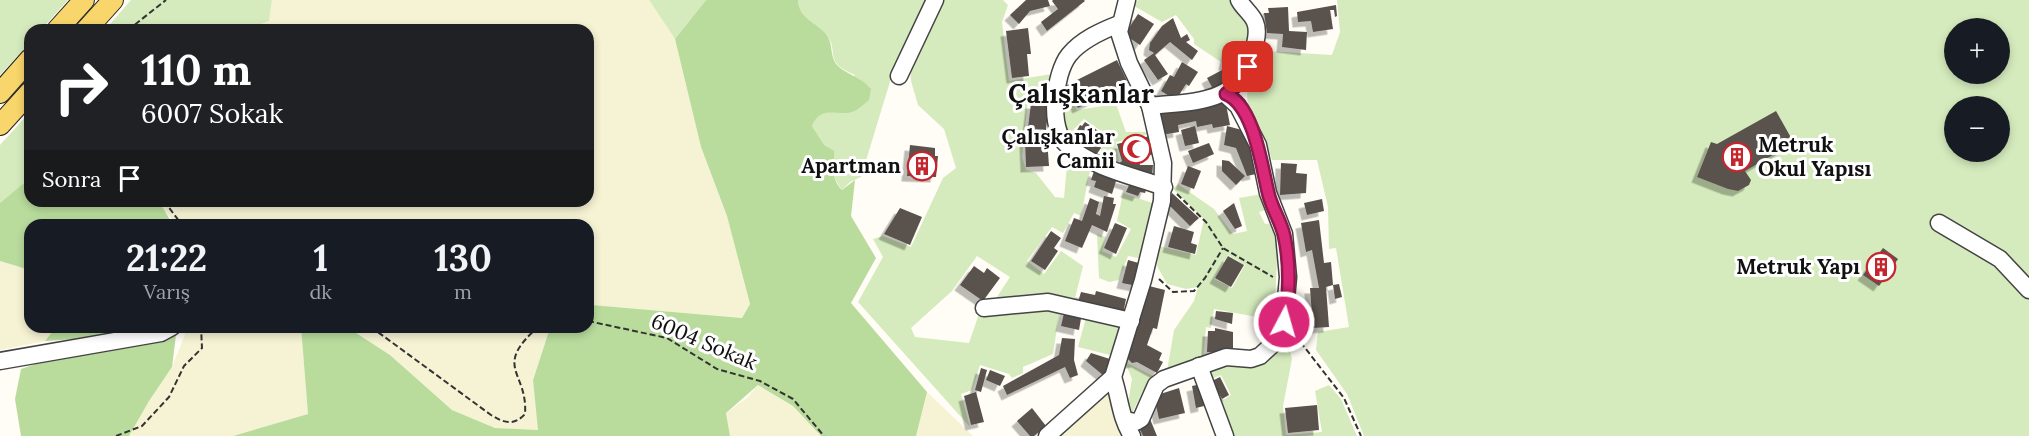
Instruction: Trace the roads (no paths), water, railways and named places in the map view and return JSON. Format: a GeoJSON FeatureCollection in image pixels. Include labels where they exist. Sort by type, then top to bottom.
{"type":"FeatureCollection","features":[{"type":"Feature","properties":{"kind":"main road"},"geometry":{"type":"LineString","coordinates":[[62,24],[84,0]]}},
{"type":"Feature","properties":{"kind":"main road"},"geometry":{"type":"LineString","coordinates":[[91,24],[113,0]]}},
{"type":"Feature","properties":{"kind":"main road"},"geometry":{"type":"LineString","coordinates":[[0,93],[24,66]]}},
{"type":"Feature","properties":{"kind":"main road"},"geometry":{"type":"LineString","coordinates":[[0,125],[24,99]]}},
{"type":"Feature","properties":{"kind":"street"},"geometry":{"type":"LineString","coordinates":[[899,76],[935,0]]}},
{"type":"Feature","properties":{"kind":"street"},"geometry":{"type":"LineString","coordinates":[[1047,436],[1113,377],[1148,261],[1164,187],[1162,163],[1150,106],[1123,47],[1119,24],[1127,0]]}},
{"type":"Feature","properties":{"kind":"street"},"geometry":{"type":"LineString","coordinates":[[1150,106],[1226,94],[1240,82],[1255,43],[1256,23],[1239,0]]}},
{"type":"Feature","properties":{"kind":"street"},"geometry":{"type":"LineString","coordinates":[[1119,24],[1098,33],[1067,58],[1059,80],[1055,125],[1065,143],[1085,157],[1164,187]]}},
{"type":"Feature","properties":{"kind":"street"},"geometry":{"type":"LineString","coordinates":[[1113,377],[1118,392],[1121,415],[1129,428],[1141,419],[1159,381],[1226,357],[1251,359],[1260,356],[1278,338],[1286,314],[1288,284],[1284,234],[1268,193],[1258,145],[1238,105],[1226,94]]}},
{"type":"Feature","properties":{"kind":"street"},"geometry":{"type":"LineString","coordinates":[[1939,223],[2000,259],[2029,290]]}},
{"type":"Feature","properties":{"kind":"street"},"geometry":{"type":"LineString","coordinates":[[984,308],[1048,302],[1131,321]]}},
{"type":"Feature","properties":{"kind":"street"},"geometry":{"type":"LineString","coordinates":[[0,361],[161,333]]}},
{"type":"Feature","properties":{"kind":"street"},"geometry":{"type":"LineString","coordinates":[[1198,366],[1225,436]]}},
{"type":"Feature","properties":{"kind":"place","name":"Çalışkanlar Camii"},"geometry":{"type":"Point","coordinates":[1136,149]}},
{"type":"Feature","properties":{"kind":"place","name":"Metruk Okul Yapısı"},"geometry":{"type":"Point","coordinates":[1737,157]}},
{"type":"Feature","properties":{"kind":"place","name":"Apartman"},"geometry":{"type":"Point","coordinates":[922,166]}},
{"type":"Feature","properties":{"kind":"place","name":"Metruk Yapı"},"geometry":{"type":"Point","coordinates":[1881,267]}},
{"type":"Feature","properties":{"kind":"district","name":"Çalışkanlar"},"geometry":{"type":"Point","coordinates":[1081,94]}}]}
